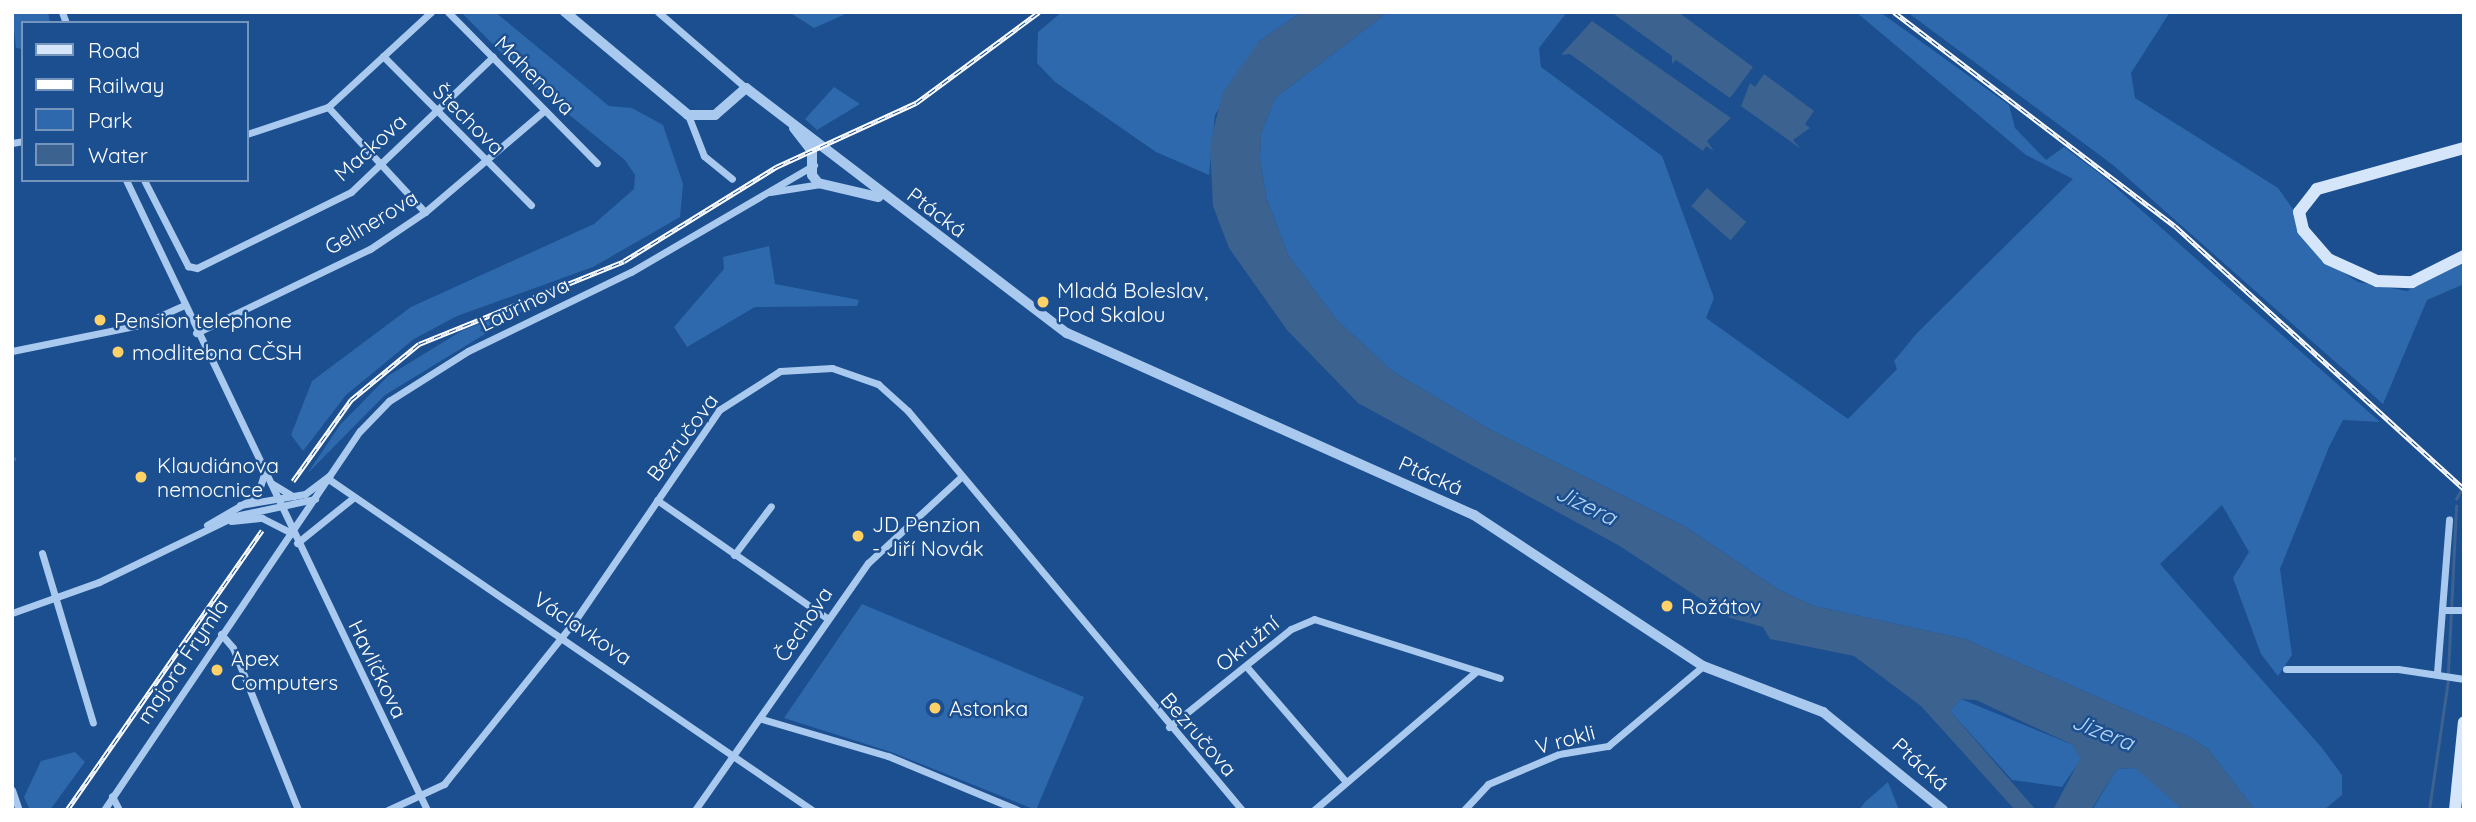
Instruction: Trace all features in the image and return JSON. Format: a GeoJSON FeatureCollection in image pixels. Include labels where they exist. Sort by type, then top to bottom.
{"type":"FeatureCollection","features":[{"type":"Feature","properties":{"kind":"main road"},"geometry":{"type":"LineString","coordinates":[[2464,148],[2317,189],[2299,212],[2303,230],[2328,259],[2377,281],[2412,282],[2464,256]]}},
{"type":"Feature","properties":{"kind":"main road"},"geometry":{"type":"LineString","coordinates":[[2455,810],[2464,722]]}},
{"type":"Feature","properties":{"kind":"street"},"geometry":{"type":"LineString","coordinates":[[248,134],[328,107],[431,12]]}},
{"type":"Feature","properties":{"kind":"street","name":"Mahenova"},"geometry":{"type":"LineString","coordinates":[[448,12],[597,163]]}},
{"type":"Feature","properties":{"kind":"street"},"geometry":{"type":"LineString","coordinates":[[565,12],[688,115],[704,156],[732,179]]}},
{"type":"Feature","properties":{"kind":"street","name":"Ptácká"},"geometry":{"type":"LineString","coordinates":[[658,12],[838,164],[1084,342],[1474,515],[1703,666],[1823,712],[1943,810]]}},
{"type":"Feature","properties":{"kind":"street","name":"Štechova"},"geometry":{"type":"LineString","coordinates":[[383,56],[531,205]]}},
{"type":"Feature","properties":{"kind":"street","name":"Mackova"},"geometry":{"type":"LineString","coordinates":[[145,182],[188,266],[217,257],[351,192],[493,57]]}},
{"type":"Feature","properties":{"kind":"street"},"geometry":{"type":"LineString","coordinates":[[688,115],[716,115],[746,88]]}},
{"type":"Feature","properties":{"kind":"street"},"geometry":{"type":"LineString","coordinates":[[328,107],[425,212]]}},
{"type":"Feature","properties":{"kind":"street","name":"Gellnerova"},"geometry":{"type":"LineString","coordinates":[[196,333],[370,249],[425,212],[545,110]]}},
{"type":"Feature","properties":{"kind":"street","name":"Ptácká"},"geometry":{"type":"LineString","coordinates":[[790,123],[812,151],[814,165]]}},
{"type":"Feature","properties":{"kind":"street"},"geometry":{"type":"LineString","coordinates":[[838,164],[842,176],[833,185],[820,184],[812,175],[814,165],[838,164]]}},
{"type":"Feature","properties":{"kind":"street","name":"Laurinova"},"geometry":{"type":"LineString","coordinates":[[321,495],[367,423],[425,377],[518,324],[631,272],[814,165]]}},
{"type":"Feature","properties":{"kind":"street"},"geometry":{"type":"LineString","coordinates":[[127,182],[182,306],[268,480],[296,497]]}},
{"type":"Feature","properties":{"kind":"street","name":"Laurinova"},"geometry":{"type":"LineString","coordinates":[[763,194],[820,184]]}},
{"type":"Feature","properties":{"kind":"street","name":"Ptácká"},"geometry":{"type":"LineString","coordinates":[[833,185],[888,199]]}},
{"type":"Feature","properties":{"kind":"street"},"geometry":{"type":"LineString","coordinates":[[12,351],[140,325],[182,306]]}},
{"type":"Feature","properties":{"kind":"street","name":"Bezručova"},"geometry":{"type":"LineString","coordinates":[[388,810],[444,784],[563,634],[729,401],[756,381],[806,368],[832,368],[878,384],[961,477],[1169,727],[1242,810]]}},
{"type":"Feature","properties":{"kind":"street"},"geometry":{"type":"LineString","coordinates":[[240,505],[296,497],[337,467]]}},
{"type":"Feature","properties":{"kind":"street"},"geometry":{"type":"LineString","coordinates":[[12,613],[57,597],[200,529],[264,488],[264,472]]}},
{"type":"Feature","properties":{"kind":"street","name":"Čechova"},"geometry":{"type":"LineString","coordinates":[[695,810],[733,754],[762,719],[827,618],[892,535],[961,477]]}},
{"type":"Feature","properties":{"kind":"street","name":"Havlíčkova"},"geometry":{"type":"LineString","coordinates":[[268,480],[427,810]]}},
{"type":"Feature","properties":{"kind":"street","name":"Václavkova"},"geometry":{"type":"LineString","coordinates":[[330,480],[563,634],[812,810]]}},
{"type":"Feature","properties":{"kind":"street"},"geometry":{"type":"LineString","coordinates":[[200,529],[256,511],[281,509],[321,495]]}},
{"type":"Feature","properties":{"kind":"street","name":"majora Frymla"},"geometry":{"type":"LineString","coordinates":[[104,810],[221,635],[321,495]]}},
{"type":"Feature","properties":{"kind":"street"},"geometry":{"type":"LineString","coordinates":[[297,543],[354,497]]}},
{"type":"Feature","properties":{"kind":"street"},"geometry":{"type":"LineString","coordinates":[[657,500],[827,618]]}},
{"type":"Feature","properties":{"kind":"street"},"geometry":{"type":"LineString","coordinates":[[734,555],[771,506]]}},
{"type":"Feature","properties":{"kind":"street"},"geometry":{"type":"LineString","coordinates":[[217,524],[262,518],[293,534]]}},
{"type":"Feature","properties":{"kind":"street"},"geometry":{"type":"LineString","coordinates":[[2437,673],[2449,519]]}},
{"type":"Feature","properties":{"kind":"street"},"geometry":{"type":"LineString","coordinates":[[42,553],[93,723]]}},
{"type":"Feature","properties":{"kind":"street"},"geometry":{"type":"LineString","coordinates":[[2444,610],[2464,611]]}},
{"type":"Feature","properties":{"kind":"street","name":"Okružní"},"geometry":{"type":"LineString","coordinates":[[1169,727],[1291,629],[1314,620],[1500,678]]}},
{"type":"Feature","properties":{"kind":"street"},"geometry":{"type":"LineString","coordinates":[[221,635],[233,648],[298,810]]}},
{"type":"Feature","properties":{"kind":"street"},"geometry":{"type":"LineString","coordinates":[[1246,666],[1346,782]]}},
{"type":"Feature","properties":{"kind":"street","name":"V rokli"},"geometry":{"type":"LineString","coordinates":[[1464,810],[1488,784],[1559,754],[1608,746],[1703,666]]}},
{"type":"Feature","properties":{"kind":"street"},"geometry":{"type":"LineString","coordinates":[[2287,669],[2437,673],[2464,679]]}},
{"type":"Feature","properties":{"kind":"street"},"geometry":{"type":"LineString","coordinates":[[1314,810],[1477,671]]}},
{"type":"Feature","properties":{"kind":"street"},"geometry":{"type":"LineString","coordinates":[[762,719],[888,756],[1018,810]]}},
{"type":"Feature","properties":{"kind":"street"},"geometry":{"type":"LineString","coordinates":[[12,790],[19,810]]}},
{"type":"Feature","properties":{"kind":"street"},"geometry":{"type":"LineString","coordinates":[[112,796],[119,810]]}},
{"type":"Feature","properties":{"kind":"green space"},"geometry":{"type":"Polygon","coordinates":[[[12,12],[48,12],[50,21],[21,21],[21,49],[16,48],[12,12]]]}},
{"type":"Feature","properties":{"kind":"green space"},"geometry":{"type":"Polygon","coordinates":[[[461,12],[495,12],[609,106],[632,108],[663,125],[683,184],[680,217],[593,267],[457,316],[414,339],[346,395],[303,451],[291,435],[312,381],[411,307],[594,224],[634,189],[635,175],[625,160],[535,87],[461,12]]]}},
{"type":"Feature","properties":{"kind":"green space"},"geometry":{"type":"Polygon","coordinates":[[[789,12],[850,12],[814,28],[789,12]]]}},
{"type":"Feature","properties":{"kind":"green space"},"geometry":{"type":"Polygon","coordinates":[[[1062,12],[1302,12],[1259,41],[1215,115],[1209,175],[1156,152],[1055,82],[1037,63],[1038,32],[1062,12]]]}},
{"type":"Feature","properties":{"kind":"green space"},"geometry":{"type":"Polygon","coordinates":[[[1388,12],[1567,12],[1539,48],[1541,67],[1662,156],[1714,298],[1706,318],[1848,419],[1897,369],[1894,361],[1917,333],[2073,179],[2026,155],[1856,12],[1880,12],[2009,105],[2015,128],[2046,160],[2064,147],[2104,177],[2380,422],[2343,420],[2329,447],[2280,569],[2292,655],[2278,676],[2261,654],[2233,578],[2249,552],[2222,505],[2160,564],[2322,748],[2342,775],[2342,795],[2324,810],[2255,810],[2208,749],[2191,738],[1965,639],[1814,606],[1779,590],[1684,526],[1491,430],[1392,371],[1336,319],[1288,255],[1266,197],[1260,159],[1261,134],[1275,98],[1388,12]]]}},
{"type":"Feature","properties":{"kind":"green space"},"geometry":{"type":"Polygon","coordinates":[[[1907,12],[2170,12],[2131,73],[2135,98],[2278,188],[2333,266],[2358,282],[2407,291],[2464,263],[2464,284],[2427,300],[2383,404],[2113,165],[1907,12]]]}},
{"type":"Feature","properties":{"kind":"green space"},"geometry":{"type":"Polygon","coordinates":[[[834,87],[860,104],[817,130],[805,119],[834,87]]]}},
{"type":"Feature","properties":{"kind":"green space"},"geometry":{"type":"Polygon","coordinates":[[[769,246],[775,284],[859,300],[857,306],[755,307],[687,347],[674,327],[724,269],[723,257],[769,246]]]}},
{"type":"Feature","properties":{"kind":"green space"},"geometry":{"type":"Polygon","coordinates":[[[534,304],[385,395],[307,474],[340,425],[388,376],[463,330],[534,304]]]}},
{"type":"Feature","properties":{"kind":"green space","name":"Astonka"},"geometry":{"type":"Polygon","coordinates":[[[862,604],[1084,697],[1036,810],[891,752],[784,718],[862,604]]]}},
{"type":"Feature","properties":{"kind":"green space"},"geometry":{"type":"Polygon","coordinates":[[[1961,699],[2073,745],[2081,759],[2062,787],[2012,780],[1950,711],[1961,699]]]}},
{"type":"Feature","properties":{"kind":"green space"},"geometry":{"type":"Polygon","coordinates":[[[75,752],[85,762],[50,810],[30,810],[24,797],[41,761],[75,752]]]}},
{"type":"Feature","properties":{"kind":"green space"},"geometry":{"type":"Polygon","coordinates":[[[2135,768],[2183,810],[2092,810],[2117,769],[2135,768]]]}},
{"type":"Feature","properties":{"kind":"green space"},"geometry":{"type":"Polygon","coordinates":[[[1888,782],[1899,810],[1859,810],[1865,802],[1888,782]]]}},
{"type":"Feature","properties":{"kind":"water","name":"Jizera"},"geometry":{"type":"Polygon","coordinates":[[[1302,12],[1388,12],[1275,98],[1261,134],[1260,159],[1266,197],[1288,255],[1336,319],[1392,371],[1491,430],[1684,526],[1779,590],[1814,606],[1965,639],[2191,738],[2208,749],[2255,810],[2183,810],[2135,768],[2117,769],[2091,810],[2053,810],[2080,759],[2073,745],[1976,700],[1961,699],[1950,711],[2036,810],[2015,810],[1921,706],[1854,656],[1770,639],[1763,627],[1730,618],[1618,545],[1358,403],[1287,330],[1229,248],[1213,206],[1210,145],[1222,94],[1259,41],[1302,12]]]}},
{"type":"Feature","properties":{"kind":"water"},"geometry":{"type":"Polygon","coordinates":[[[1611,12],[1678,12],[1753,67],[1730,98],[1676,60],[1672,64],[1672,56],[1611,12]]]}},
{"type":"Feature","properties":{"kind":"water"},"geometry":{"type":"Polygon","coordinates":[[[1592,21],[1731,118],[1707,141],[1714,151],[1706,146],[1703,151],[1570,54],[1561,55],[1592,21]]]}},
{"type":"Feature","properties":{"kind":"water"},"geometry":{"type":"Polygon","coordinates":[[[1764,74],[1814,111],[1805,124],[1810,128],[1793,140],[1801,149],[1741,106],[1750,83],[1755,87],[1764,74]]]}},
{"type":"Feature","properties":{"kind":"water"},"geometry":{"type":"Polygon","coordinates":[[[1707,188],[1746,222],[1730,240],[1691,206],[1707,188]]]}},
{"type":"Feature","properties":{"kind":"waterway"},"geometry":{"type":"LineString","coordinates":[[2456,499],[2464,485]]}},
{"type":"Feature","properties":{"kind":"waterway"},"geometry":{"type":"LineString","coordinates":[[2448,672],[2456,506]]}},
{"type":"Feature","properties":{"kind":"waterway"},"geometry":{"type":"LineString","coordinates":[[2429,810],[2448,680]]}},
{"type":"Feature","properties":{"kind":"tunnel"},"geometry":{"type":"LineString","coordinates":[[12,457],[13,461]]}},
{"type":"Feature","properties":{"kind":"railway"},"geometry":{"type":"LineString","coordinates":[[293,481],[351,400],[419,344],[624,261],[776,167],[916,103],[1039,12]]}},
{"type":"Feature","properties":{"kind":"railway"},"geometry":{"type":"LineString","coordinates":[[1894,12],[2175,226],[2464,489]]}},
{"type":"Feature","properties":{"kind":"railway"},"geometry":{"type":"LineString","coordinates":[[67,810],[262,530]]}},
{"type":"Feature","properties":{"kind":"place","name":"Mladá Boleslav, Pod Skalou"},"geometry":{"type":"Point","coordinates":[1043,302]}},
{"type":"Feature","properties":{"kind":"place","name":"Pension telephone"},"geometry":{"type":"Point","coordinates":[100,320]}},
{"type":"Feature","properties":{"kind":"place","name":"modlitebna CČSH"},"geometry":{"type":"Point","coordinates":[118,352]}},
{"type":"Feature","properties":{"kind":"place","name":"Klaudiánova nemocnice"},"geometry":{"type":"Point","coordinates":[141,477]}},
{"type":"Feature","properties":{"kind":"place","name":"JD Penzion - Jiří Novák"},"geometry":{"type":"Point","coordinates":[858,536]}},
{"type":"Feature","properties":{"kind":"place","name":"Rožátov"},"geometry":{"type":"Point","coordinates":[1667,606]}},
{"type":"Feature","properties":{"kind":"place","name":"Apex Computers"},"geometry":{"type":"Point","coordinates":[217,670]}},
{"type":"Feature","properties":{"kind":"place","name":"Astonka"},"geometry":{"type":"Point","coordinates":[935,708]}}]}
